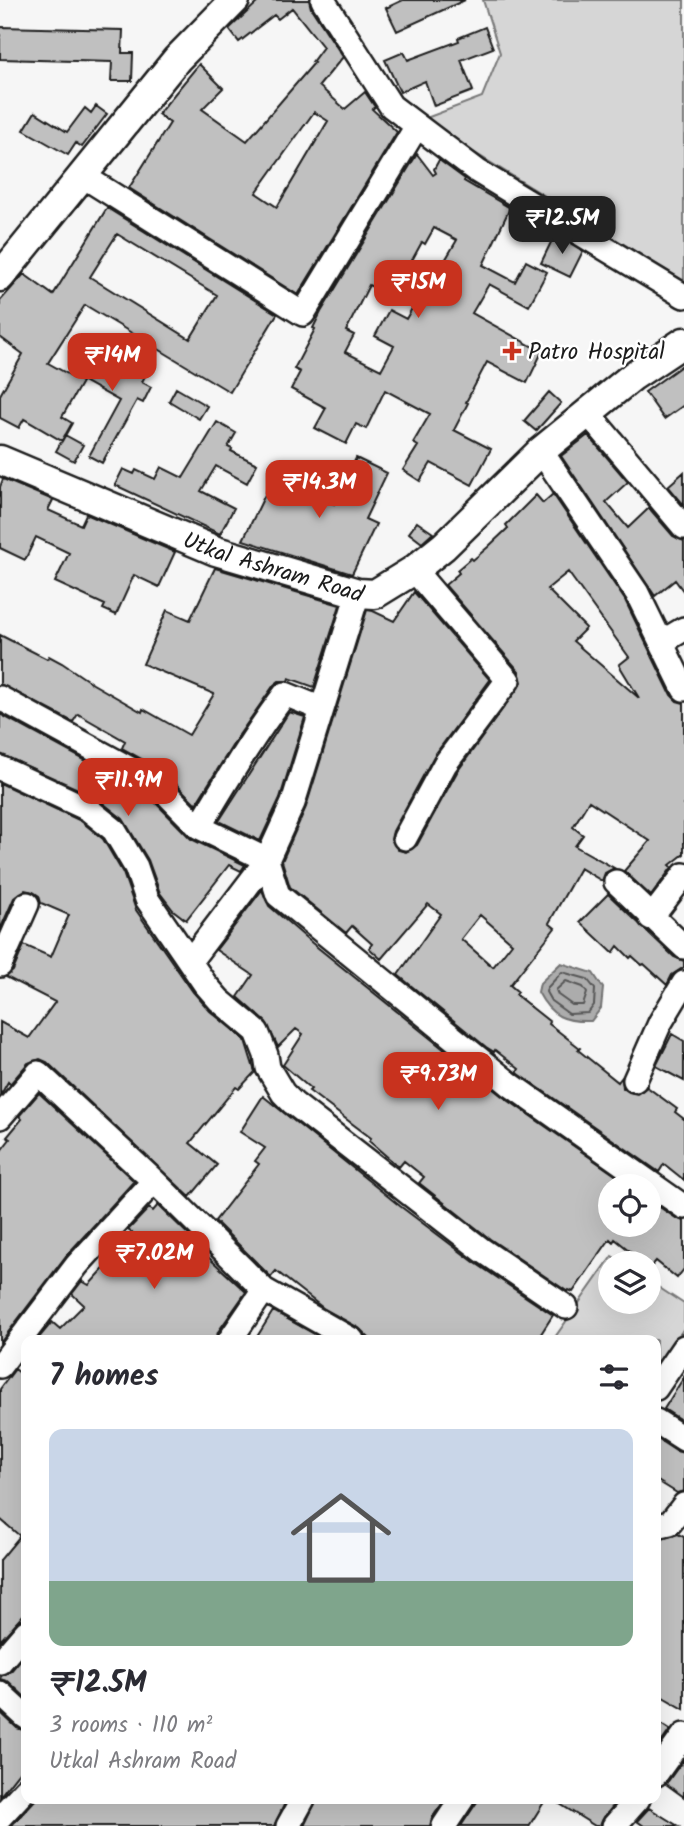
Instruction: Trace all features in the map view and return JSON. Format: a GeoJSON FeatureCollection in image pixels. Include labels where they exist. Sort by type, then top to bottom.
{"type":"FeatureCollection","features":[{"type":"Feature","properties":{"kind":"main road"},"geometry":{"type":"LineString","coordinates":[[0,277],[220,5]]}},
{"type":"Feature","properties":{"kind":"main road","name":"Utkal Ashram Road"},"geometry":{"type":"LineString","coordinates":[[0,460],[216,551],[358,593],[375,594],[414,570],[454,537],[541,451],[587,412],[633,376],[684,342]]}},
{"type":"Feature","properties":{"kind":"street"},"geometry":{"type":"LineString","coordinates":[[323,0],[391,106],[477,172],[684,296]]}},
{"type":"Feature","properties":{"kind":"street"},"geometry":{"type":"LineString","coordinates":[[83,176],[303,314],[417,126]]}},
{"type":"Feature","properties":{"kind":"street"},"geometry":{"type":"LineString","coordinates":[[587,412],[684,527]]}},
{"type":"Feature","properties":{"kind":"street"},"geometry":{"type":"LineString","coordinates":[[541,451],[637,593],[684,689]]}},
{"type":"Feature","properties":{"kind":"street"},"geometry":{"type":"LineString","coordinates":[[405,838],[445,764],[508,680],[414,570]]}},
{"type":"Feature","properties":{"kind":"street"},"geometry":{"type":"LineString","coordinates":[[190,961],[267,860],[293,803],[358,593]]}},
{"type":"Feature","properties":{"kind":"street"},"geometry":{"type":"LineString","coordinates":[[662,642],[684,629]]}},
{"type":"Feature","properties":{"kind":"street"},"geometry":{"type":"LineString","coordinates":[[199,827],[252,739],[285,694],[322,709]]}},
{"type":"Feature","properties":{"kind":"street"},"geometry":{"type":"LineString","coordinates":[[0,698],[156,783],[199,827],[267,860],[278,895],[511,1085],[684,1206]]}},
{"type":"Feature","properties":{"kind":"street"},"geometry":{"type":"LineString","coordinates":[[0,768],[88,809],[114,830],[136,867],[146,899],[219,1000],[257,1032],[268,1068],[283,1093],[293,1103],[482,1250],[566,1307]]}},
{"type":"Feature","properties":{"kind":"street"},"geometry":{"type":"LineString","coordinates":[[651,918],[684,875]]}},
{"type":"Feature","properties":{"kind":"street"},"geometry":{"type":"LineString","coordinates":[[615,882],[684,947]]}},
{"type":"Feature","properties":{"kind":"street"},"geometry":{"type":"LineString","coordinates":[[0,965],[27,904]]}},
{"type":"Feature","properties":{"kind":"street"},"geometry":{"type":"LineString","coordinates":[[635,1080],[660,1023],[684,983]]}},
{"type":"Feature","properties":{"kind":"street"},"geometry":{"type":"LineString","coordinates":[[0,1117],[38,1073],[154,1181],[264,1290],[343,1335]]}},
{"type":"Feature","properties":{"kind":"street"},"geometry":{"type":"LineString","coordinates":[[24,1335],[77,1265],[154,1181]]}},
{"type":"Feature","properties":{"kind":"street"},"geometry":{"type":"LineString","coordinates":[[233,1335],[264,1290]]}},
{"type":"Feature","properties":{"kind":"street"},"geometry":{"type":"LineString","coordinates":[[0,1366],[21,1338]]}},
{"type":"Feature","properties":{"kind":"street"},"geometry":{"type":"LineString","coordinates":[[661,1381],[684,1347]]}},
{"type":"Feature","properties":{"kind":"street"},"geometry":{"type":"LineString","coordinates":[[661,1424],[684,1439]]}},
{"type":"Feature","properties":{"kind":"street"},"geometry":{"type":"LineString","coordinates":[[0,1662],[21,1638]]}},
{"type":"Feature","properties":{"kind":"street"},"geometry":{"type":"LineString","coordinates":[[0,1693],[21,1712]]}},
{"type":"Feature","properties":{"kind":"street"},"geometry":{"type":"LineString","coordinates":[[661,1766],[684,1735]]}},
{"type":"Feature","properties":{"kind":"street"},"geometry":{"type":"LineString","coordinates":[[0,1817],[21,1794]]}},
{"type":"Feature","properties":{"kind":"street"},"geometry":{"type":"LineString","coordinates":[[288,1826],[300,1804]]}},
{"type":"Feature","properties":{"kind":"street"},"geometry":{"type":"LineString","coordinates":[[444,1826],[459,1804]]}},
{"type":"Feature","properties":{"kind":"street"},"geometry":{"type":"LineString","coordinates":[[614,1826],[634,1804]]}},
{"type":"Feature","properties":{"kind":"shaded area"},"geometry":{"type":"Polygon","coordinates":[[[483,0],[684,0],[684,281],[421,120],[482,97],[500,53],[483,0]]]}},
{"type":"Feature","properties":{"kind":"shaded area"},"geometry":{"type":"Polygon","coordinates":[[[598,1276],[598,1314],[661,1314],[661,1289],[684,1304],[684,1328],[661,1363],[661,1335],[557,1335],[598,1276]]]}},
{"type":"Feature","properties":{"kind":"water"},"geometry":{"type":"Polygon","coordinates":[[[561,963],[593,973],[603,988],[601,1008],[591,1021],[560,1016],[548,1007],[538,992],[540,983],[561,963]]]}},
{"type":"Feature","properties":{"kind":"building"},"geometry":{"type":"Polygon","coordinates":[[[260,0],[309,0],[311,8],[343,57],[319,86],[345,109],[365,92],[375,107],[372,109],[397,132],[298,295],[129,188],[170,123],[158,114],[199,64],[223,88],[202,109],[247,141],[314,63],[312,62],[323,47],[292,8],[278,19],[274,15],[239,42],[229,29],[260,0]],[[314,112],[256,193],[277,207],[328,121],[314,112]]]}},
{"type":"Feature","properties":{"kind":"building"},"geometry":{"type":"Polygon","coordinates":[[[403,0],[465,0],[397,31],[386,8],[403,0]]]}},
{"type":"Feature","properties":{"kind":"building"},"geometry":{"type":"Polygon","coordinates":[[[0,27],[123,30],[122,53],[133,53],[132,81],[111,81],[112,62],[0,59],[0,27]]]}},
{"type":"Feature","properties":{"kind":"building"},"geometry":{"type":"Polygon","coordinates":[[[485,27],[493,48],[461,60],[473,91],[434,106],[425,81],[400,92],[385,60],[404,52],[408,60],[459,41],[458,38],[485,27]]]}},
{"type":"Feature","properties":{"kind":"building"},"geometry":{"type":"Polygon","coordinates":[[[96,106],[107,114],[82,147],[76,143],[68,155],[24,130],[35,112],[67,132],[85,108],[91,113],[96,106]]]}},
{"type":"Feature","properties":{"kind":"building"},"geometry":{"type":"Polygon","coordinates":[[[417,154],[433,175],[439,160],[465,179],[464,181],[510,208],[483,265],[515,282],[526,261],[547,272],[529,306],[489,284],[472,313],[542,352],[527,383],[487,362],[454,430],[491,449],[472,485],[431,463],[420,481],[403,470],[418,446],[413,443],[430,414],[385,390],[366,429],[356,424],[346,444],[315,428],[326,408],[291,389],[300,372],[294,369],[321,312],[417,154]],[[434,228],[425,244],[422,242],[405,273],[394,266],[380,291],[369,285],[346,331],[354,335],[345,352],[381,370],[394,346],[375,336],[389,310],[406,319],[423,289],[427,291],[457,240],[434,228]]]}},
{"type":"Feature","properties":{"kind":"building"},"geometry":{"type":"Polygon","coordinates":[[[107,208],[277,314],[230,392],[85,305],[48,363],[82,382],[62,417],[72,423],[62,441],[24,419],[19,428],[0,418],[0,395],[23,354],[0,337],[0,301],[24,274],[53,295],[107,208]],[[117,234],[90,277],[190,339],[217,295],[117,234]]]}},
{"type":"Feature","properties":{"kind":"building"},"geometry":{"type":"Polygon","coordinates":[[[555,234],[583,251],[570,277],[541,263],[555,234]]]}},
{"type":"Feature","properties":{"kind":"building"},"geometry":{"type":"Polygon","coordinates":[[[90,345],[145,376],[142,382],[151,387],[143,403],[137,400],[102,463],[89,456],[119,401],[73,375],[90,345]]]}},
{"type":"Feature","properties":{"kind":"building"},"geometry":{"type":"Polygon","coordinates":[[[684,364],[684,405],[664,419],[645,392],[684,364]]]}},
{"type":"Feature","properties":{"kind":"building"},"geometry":{"type":"Polygon","coordinates":[[[176,388],[207,406],[199,419],[169,401],[176,388]]]}},
{"type":"Feature","properties":{"kind":"building"},"geometry":{"type":"Polygon","coordinates":[[[549,392],[561,403],[536,431],[524,421],[549,392]]]}},
{"type":"Feature","properties":{"kind":"building"},"geometry":{"type":"Polygon","coordinates":[[[217,422],[236,433],[228,447],[231,451],[257,464],[247,483],[216,466],[201,491],[234,508],[220,534],[115,485],[123,469],[134,474],[136,470],[155,479],[161,467],[183,478],[217,422]]]}},
{"type":"Feature","properties":{"kind":"building"},"geometry":{"type":"Polygon","coordinates":[[[65,435],[83,445],[74,461],[56,451],[65,435]]]}},
{"type":"Feature","properties":{"kind":"building"},"geometry":{"type":"Polygon","coordinates":[[[588,435],[628,482],[606,502],[628,528],[649,508],[673,536],[684,541],[684,592],[675,580],[655,596],[561,456],[588,435]]]}},
{"type":"Feature","properties":{"kind":"building"},"geometry":{"type":"Polygon","coordinates":[[[356,458],[387,473],[365,519],[376,524],[352,574],[243,540],[274,476],[334,504],[356,458]]]}},
{"type":"Feature","properties":{"kind":"building"},"geometry":{"type":"Polygon","coordinates":[[[684,472],[684,505],[668,486],[684,472]]]}},
{"type":"Feature","properties":{"kind":"building"},"geometry":{"type":"Polygon","coordinates":[[[3,479],[53,500],[48,510],[81,525],[86,514],[175,552],[159,587],[134,575],[116,615],[103,609],[105,605],[55,582],[69,553],[36,537],[25,560],[0,548],[0,487],[3,479]]]}},
{"type":"Feature","properties":{"kind":"building"},"geometry":{"type":"Polygon","coordinates":[[[553,494],[625,600],[671,695],[684,703],[684,854],[670,865],[672,867],[651,896],[624,871],[650,841],[589,801],[573,827],[583,835],[575,846],[614,868],[605,873],[602,881],[580,868],[549,923],[555,928],[510,985],[518,992],[516,995],[580,1048],[578,1050],[618,1082],[622,1077],[623,1088],[637,1094],[647,1087],[677,1109],[675,1112],[684,1119],[684,1180],[664,1164],[659,1172],[519,1074],[519,1069],[495,1050],[494,1052],[486,1047],[398,975],[441,914],[428,904],[381,959],[369,948],[372,944],[352,926],[346,933],[290,887],[282,861],[306,807],[367,610],[394,621],[414,592],[490,680],[434,756],[393,831],[391,839],[398,850],[406,852],[417,845],[457,772],[522,682],[519,671],[445,585],[459,573],[457,570],[471,558],[473,560],[508,528],[506,525],[536,495],[543,503],[553,494]],[[568,572],[547,589],[586,628],[573,641],[639,698],[619,665],[629,657],[568,572]],[[480,915],[461,939],[493,967],[512,943],[480,915]]]}},
{"type":"Feature","properties":{"kind":"building"},"geometry":{"type":"Polygon","coordinates":[[[417,522],[433,533],[422,543],[409,533],[417,522]]]}},
{"type":"Feature","properties":{"kind":"building"},"geometry":{"type":"Polygon","coordinates":[[[215,568],[340,605],[314,687],[289,678],[288,681],[279,681],[274,685],[196,804],[163,771],[122,748],[125,741],[78,714],[73,722],[0,684],[0,635],[47,659],[49,656],[142,712],[143,709],[189,735],[214,694],[143,664],[167,610],[190,620],[215,568]]]}},
{"type":"Feature","properties":{"kind":"building"},"geometry":{"type":"Polygon","coordinates":[[[289,712],[305,717],[280,798],[260,841],[219,821],[289,712]]]}},
{"type":"Feature","properties":{"kind":"building"},"geometry":{"type":"Polygon","coordinates":[[[0,714],[147,794],[191,839],[245,865],[241,871],[229,865],[186,920],[173,910],[160,893],[148,860],[123,819],[94,796],[0,754],[0,714]]]}},
{"type":"Feature","properties":{"kind":"building"},"geometry":{"type":"Polygon","coordinates":[[[0,783],[81,821],[103,839],[123,873],[136,910],[193,992],[210,1011],[245,1040],[255,1072],[239,1089],[236,1087],[190,1143],[217,1165],[190,1197],[47,1062],[40,1059],[28,1063],[10,1084],[8,1082],[0,1096],[0,1022],[29,1038],[55,1002],[6,977],[13,971],[24,945],[51,957],[69,915],[41,903],[39,896],[25,890],[14,898],[0,930],[0,783]]]}},
{"type":"Feature","properties":{"kind":"building"},"geometry":{"type":"Polygon","coordinates":[[[262,890],[269,906],[312,943],[502,1096],[614,1174],[598,1174],[598,1237],[661,1237],[661,1208],[684,1221],[684,1269],[677,1278],[661,1265],[661,1251],[630,1251],[615,1239],[613,1242],[610,1239],[602,1251],[598,1251],[598,1256],[573,1292],[568,1292],[490,1239],[419,1183],[424,1177],[404,1161],[399,1167],[369,1141],[371,1138],[309,1091],[311,1089],[283,1065],[303,1034],[296,1029],[278,1047],[266,1022],[238,997],[253,975],[216,950],[262,890]]]}},
{"type":"Feature","properties":{"kind":"building"},"geometry":{"type":"Polygon","coordinates":[[[608,894],[674,957],[684,961],[684,967],[672,975],[667,985],[644,964],[632,956],[630,958],[618,946],[613,953],[580,922],[608,894]]]}},
{"type":"Feature","properties":{"kind":"building"},"geometry":{"type":"Polygon","coordinates":[[[672,1034],[684,1041],[684,1081],[656,1066],[672,1034]]]}},
{"type":"Feature","properties":{"kind":"building"},"geometry":{"type":"Polygon","coordinates":[[[39,1093],[134,1181],[66,1256],[0,1343],[0,1152],[10,1139],[7,1137],[22,1119],[19,1116],[39,1093]]]}},
{"type":"Feature","properties":{"kind":"building"},"geometry":{"type":"Polygon","coordinates":[[[263,1096],[474,1262],[553,1315],[540,1335],[366,1335],[359,1328],[323,1308],[276,1271],[271,1277],[215,1221],[259,1164],[255,1161],[265,1148],[240,1132],[263,1096]]]}},
{"type":"Feature","properties":{"kind":"building"},"geometry":{"type":"Polygon","coordinates":[[[158,1205],[198,1244],[196,1246],[246,1292],[217,1335],[41,1335],[52,1322],[60,1329],[84,1305],[72,1294],[82,1281],[89,1285],[135,1235],[128,1230],[149,1208],[153,1211],[158,1205]]]}},
{"type":"Feature","properties":{"kind":"building"},"geometry":{"type":"Polygon","coordinates":[[[273,1311],[316,1335],[258,1335],[273,1311]]]}},
{"type":"Feature","properties":{"kind":"building"},"geometry":{"type":"Polygon","coordinates":[[[15,1369],[21,1374],[21,1618],[0,1641],[0,1560],[20,1536],[0,1519],[0,1389],[15,1369]]]}},
{"type":"Feature","properties":{"kind":"building"},"geometry":{"type":"Polygon","coordinates":[[[684,1377],[684,1422],[664,1409],[684,1377]]]}},
{"type":"Feature","properties":{"kind":"building"},"geometry":{"type":"Polygon","coordinates":[[[661,1441],[684,1453],[684,1491],[677,1493],[661,1483],[661,1441]]]}},
{"type":"Feature","properties":{"kind":"building"},"geometry":{"type":"Polygon","coordinates":[[[678,1534],[684,1537],[684,1709],[661,1696],[661,1539],[678,1534]]]}},
{"type":"Feature","properties":{"kind":"building"},"geometry":{"type":"Polygon","coordinates":[[[21,1659],[21,1693],[9,1682],[0,1679],[21,1659]]]}},
{"type":"Feature","properties":{"kind":"building"},"geometry":{"type":"Polygon","coordinates":[[[0,1712],[21,1729],[21,1769],[0,1796],[0,1712]]]}},
{"type":"Feature","properties":{"kind":"building"},"geometry":{"type":"Polygon","coordinates":[[[661,1724],[670,1730],[661,1743],[661,1724]]]}},
{"type":"Feature","properties":{"kind":"building"},"geometry":{"type":"Polygon","coordinates":[[[684,1759],[684,1797],[666,1784],[684,1759]]]}},
{"type":"Feature","properties":{"kind":"building"},"geometry":{"type":"Polygon","coordinates":[[[31,1804],[285,1804],[274,1826],[11,1826],[31,1804]]]}},
{"type":"Feature","properties":{"kind":"building"},"geometry":{"type":"Polygon","coordinates":[[[315,1804],[442,1804],[430,1826],[304,1826],[315,1804]]]}},
{"type":"Feature","properties":{"kind":"building"},"geometry":{"type":"Polygon","coordinates":[[[476,1804],[543,1804],[529,1826],[461,1826],[476,1804]]]}},
{"type":"Feature","properties":{"kind":"building"},"geometry":{"type":"Polygon","coordinates":[[[560,1804],[615,1804],[600,1826],[595,1826],[560,1804]]]}},
{"type":"Feature","properties":{"kind":"building"},"geometry":{"type":"Polygon","coordinates":[[[649,1808],[678,1826],[644,1826],[637,1821],[649,1808]]]}},
{"type":"Feature","properties":{"kind":"place","name":"Patro Hospital"},"geometry":{"type":"Point","coordinates":[512,351]}}]}
